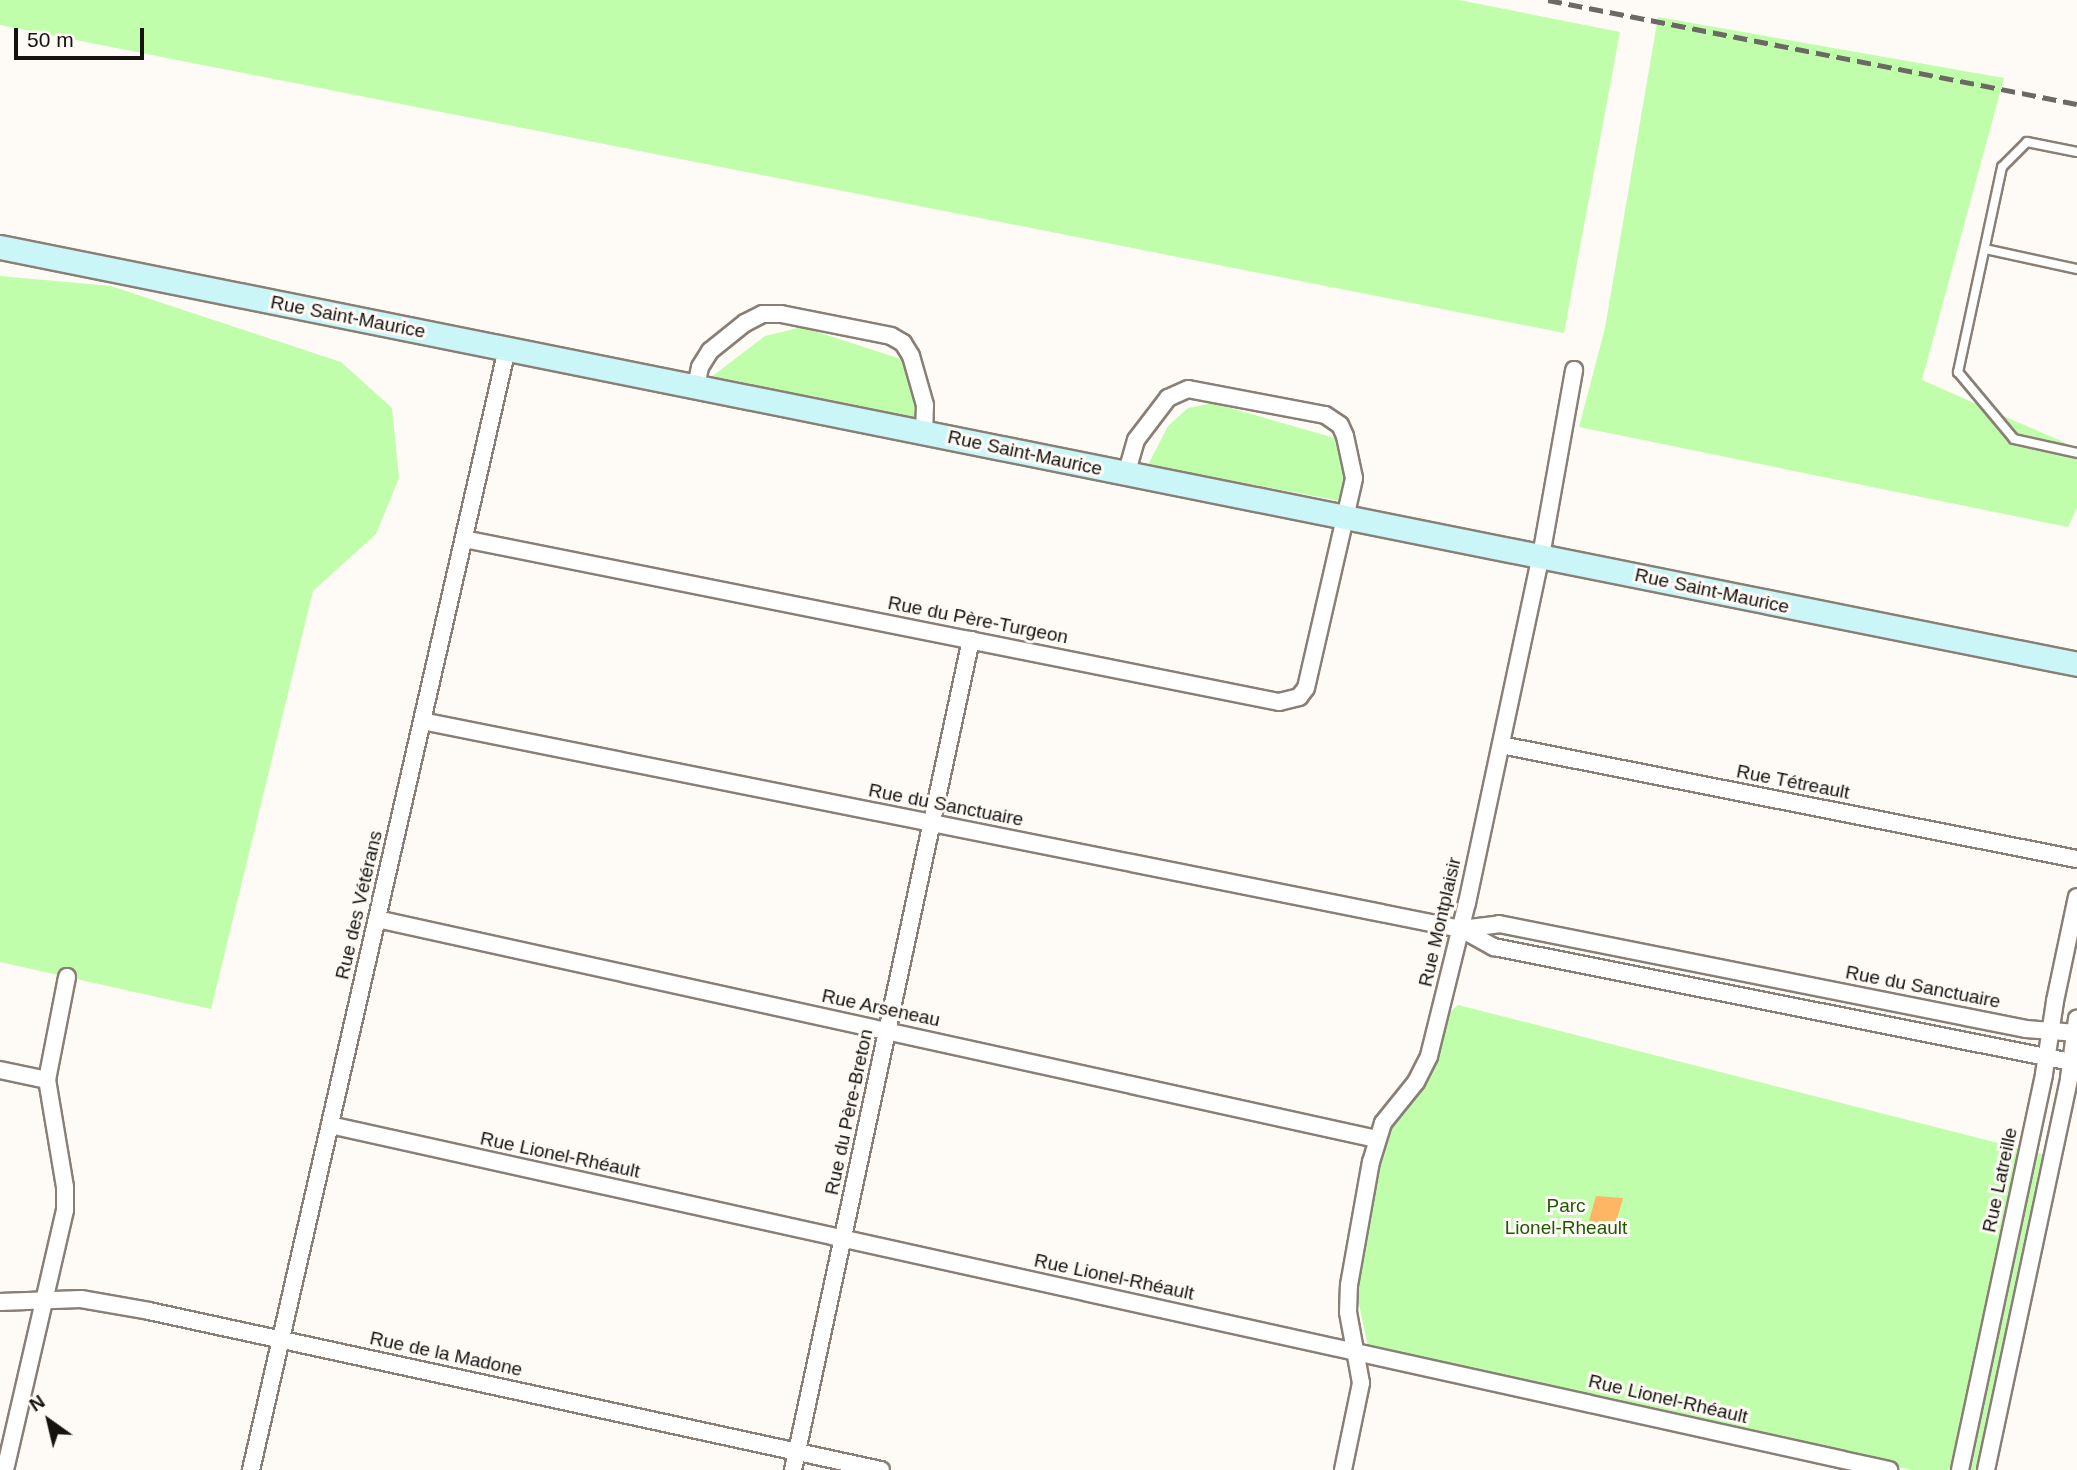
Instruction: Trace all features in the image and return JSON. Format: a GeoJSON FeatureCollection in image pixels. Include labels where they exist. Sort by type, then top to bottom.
{"type":"FeatureCollection","features":[{"type":"Feature","properties":{"kind":"street","name":"Rue Saint-Maurice"},"geometry":{"type":"LineString","coordinates":[[0,247],[2077,664]]}},
{"type":"Feature","properties":{"kind":"street","name":"Rue Saint-Maurice"},"geometry":{"type":"LineString","coordinates":[[696,386],[700,367],[710,351],[745,323],[763,314],[781,314],[891,336],[904,343],[911,356],[925,405],[924,432]]}},
{"type":"Feature","properties":{"kind":"street","name":"Rue des Vétérans"},"geometry":{"type":"LineString","coordinates":[[251,1470],[507,349]]}},
{"type":"Feature","properties":{"kind":"street","name":"Rue Montplaisir"},"geometry":{"type":"LineString","coordinates":[[1343,1470],[1360,1395],[1348,1312],[1352,1254],[1377,1139],[1386,1117],[1426,1066],[1461,929],[1541,556],[1574,370]]}},
{"type":"Feature","properties":{"kind":"street","name":"Rue Saint-Maurice"},"geometry":{"type":"LineString","coordinates":[[1126,474],[1136,440],[1164,402],[1180,391],[1198,389],[1325,415],[1335,421],[1345,436],[1354,471],[1346,517]]}},
{"type":"Feature","properties":{"kind":"street","name":"Rue du Père-Turgeon"},"geometry":{"type":"LineString","coordinates":[[464,539],[1279,702],[1294,701],[1306,688],[1346,517]]}},
{"type":"Feature","properties":{"kind":"street","name":"Rue du Père-Breton"},"geometry":{"type":"LineString","coordinates":[[793,1470],[971,640]]}},
{"type":"Feature","properties":{"kind":"street","name":"Rue du Sanctuaire"},"geometry":{"type":"LineString","coordinates":[[422,721],[1461,929],[1493,947],[2071,1062]]}},
{"type":"Feature","properties":{"kind":"street","name":"Rue Tétreault"},"geometry":{"type":"LineString","coordinates":[[1501,745],[2077,859]]}},
{"type":"Feature","properties":{"kind":"street","name":"Rue Latreille"},"geometry":{"type":"LineString","coordinates":[[1960,1470],[2077,897]]}},
{"type":"Feature","properties":{"kind":"street","name":"Rue Arseneau"},"geometry":{"type":"LineString","coordinates":[[377,919],[1377,1139]]}},
{"type":"Feature","properties":{"kind":"street","name":"Rue du Sanctuaire"},"geometry":{"type":"LineString","coordinates":[[1461,929],[1499,924],[2050,1032],[2076,1028]]}},
{"type":"Feature","properties":{"kind":"street"},"geometry":{"type":"LineString","coordinates":[[1757,1000],[1762,976]]}},
{"type":"Feature","properties":{"kind":"street"},"geometry":{"type":"LineString","coordinates":[[5,1470],[45,1303],[65,1195],[47,1080],[67,977]]}},
{"type":"Feature","properties":{"kind":"street"},"geometry":{"type":"LineString","coordinates":[[1986,1470],[2076,1028]]}},
{"type":"Feature","properties":{"kind":"street"},"geometry":{"type":"LineString","coordinates":[[0,1070],[47,1080]]}},
{"type":"Feature","properties":{"kind":"street","name":"Rue Lionel-Rhéault"},"geometry":{"type":"LineString","coordinates":[[330,1125],[1889,1470]]}},
{"type":"Feature","properties":{"kind":"street","name":"Rue de la Madone"},"geometry":{"type":"LineString","coordinates":[[0,1302],[45,1303],[81,1299],[281,1339],[881,1470]]}},
{"type":"Feature","properties":{"kind":"street"},"geometry":{"type":"LineString","coordinates":[[1996,1299],[2021,1303]]}},
{"type":"Feature","properties":{"kind":"lane"},"geometry":{"type":"LineString","coordinates":[[2077,152],[2027,142],[2002,167],[1958,372],[2014,439],[2077,453]]}},
{"type":"Feature","properties":{"kind":"lane"},"geometry":{"type":"LineString","coordinates":[[1984,249],[2077,269]]}},
{"type":"Feature","properties":{"kind":"green space"},"geometry":{"type":"Polygon","coordinates":[[[0,0],[1459,0],[1620,32],[1564,333],[0,25],[0,0]]]}},
{"type":"Feature","properties":{"kind":"green space"},"geometry":{"type":"Polygon","coordinates":[[[1658,17],[2004,78],[1922,380],[2077,448],[2077,508],[2068,527],[1579,427],[1605,328],[1658,17]]]}},
{"type":"Feature","properties":{"kind":"green space"},"geometry":{"type":"Polygon","coordinates":[[[0,276],[111,286],[341,362],[392,408],[399,478],[376,534],[313,591],[211,1009],[0,962],[0,276]]]}},
{"type":"Feature","properties":{"kind":"green space"},"geometry":{"type":"Polygon","coordinates":[[[802,327],[913,363],[928,425],[702,384],[765,336],[802,327]]]}},
{"type":"Feature","properties":{"kind":"green space"},"geometry":{"type":"Polygon","coordinates":[[[1213,403],[1338,439],[1359,477],[1351,503],[1148,465],[1168,426],[1188,408],[1213,403]]]}},
{"type":"Feature","properties":{"kind":"green space","name":"Parc Lionel-Rheault"},"geometry":{"type":"Polygon","coordinates":[[[1458,1005],[2049,1156],[1986,1470],[1912,1470],[1528,1392],[1368,1347],[1353,1275],[1380,1139],[1443,1018],[1458,1005]]]}},
{"type":"Feature","properties":{"kind":"building"},"geometry":{"type":"Polygon","coordinates":[[[1596,1196],[1623,1198],[1613,1233],[1586,1231],[1596,1196]]]}},
{"type":"Feature","properties":{"kind":"railway"},"geometry":{"type":"LineString","coordinates":[[1548,0],[2077,104]]}}]}
